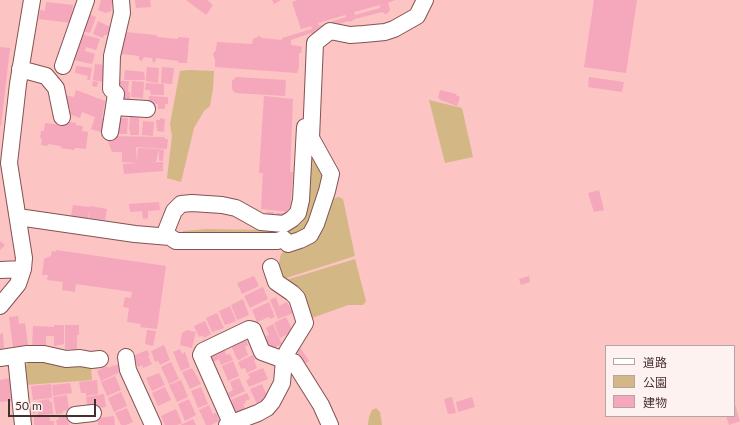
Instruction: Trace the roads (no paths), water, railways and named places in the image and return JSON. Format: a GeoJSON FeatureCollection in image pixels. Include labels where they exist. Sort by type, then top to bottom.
{"type":"FeatureCollection","features":[{"type":"Feature","properties":{"kind":"street"},"geometry":{"type":"LineString","coordinates":[[0,306],[18,284],[23,269],[24,258],[18,217],[4,162],[32,0]]}},
{"type":"Feature","properties":{"kind":"street"},"geometry":{"type":"LineString","coordinates":[[63,66],[86,0]]}},
{"type":"Feature","properties":{"kind":"street"},"geometry":{"type":"LineString","coordinates":[[110,132],[116,94],[111,89],[112,56],[122,13],[121,0]]}},
{"type":"Feature","properties":{"kind":"street"},"geometry":{"type":"LineString","coordinates":[[18,217],[135,234],[164,236],[170,237],[176,241],[277,241],[284,239],[288,244],[310,235],[316,224],[331,174],[311,138],[315,43],[330,30],[350,35],[385,32],[394,29],[417,16],[425,0]]}},
{"type":"Feature","properties":{"kind":"street"},"geometry":{"type":"LineString","coordinates":[[20,69],[46,76],[56,88],[62,117]]}},
{"type":"Feature","properties":{"kind":"street"},"geometry":{"type":"LineString","coordinates":[[164,236],[174,211],[181,204],[192,203],[222,205],[236,208],[261,222],[284,224],[292,219],[298,213],[305,123],[313,88]]}},
{"type":"Feature","properties":{"kind":"street"},"geometry":{"type":"LineString","coordinates":[[114,107],[147,109]]}},
{"type":"Feature","properties":{"kind":"street"},"geometry":{"type":"LineString","coordinates":[[271,267],[276,282],[292,293],[296,298],[305,324],[287,352],[284,360],[282,383],[272,402],[267,408],[258,413],[229,424],[201,355],[203,351],[253,330],[262,352],[284,360],[294,362],[321,405],[330,425]]}},
{"type":"Feature","properties":{"kind":"street"},"geometry":{"type":"LineString","coordinates":[[0,270],[23,269]]}},
{"type":"Feature","properties":{"kind":"street"},"geometry":{"type":"LineString","coordinates":[[23,425],[8,358],[27,354],[44,354],[66,359],[100,359]]}},
{"type":"Feature","properties":{"kind":"street"},"geometry":{"type":"LineString","coordinates":[[126,358],[128,370],[136,377],[153,418]]}}]}
